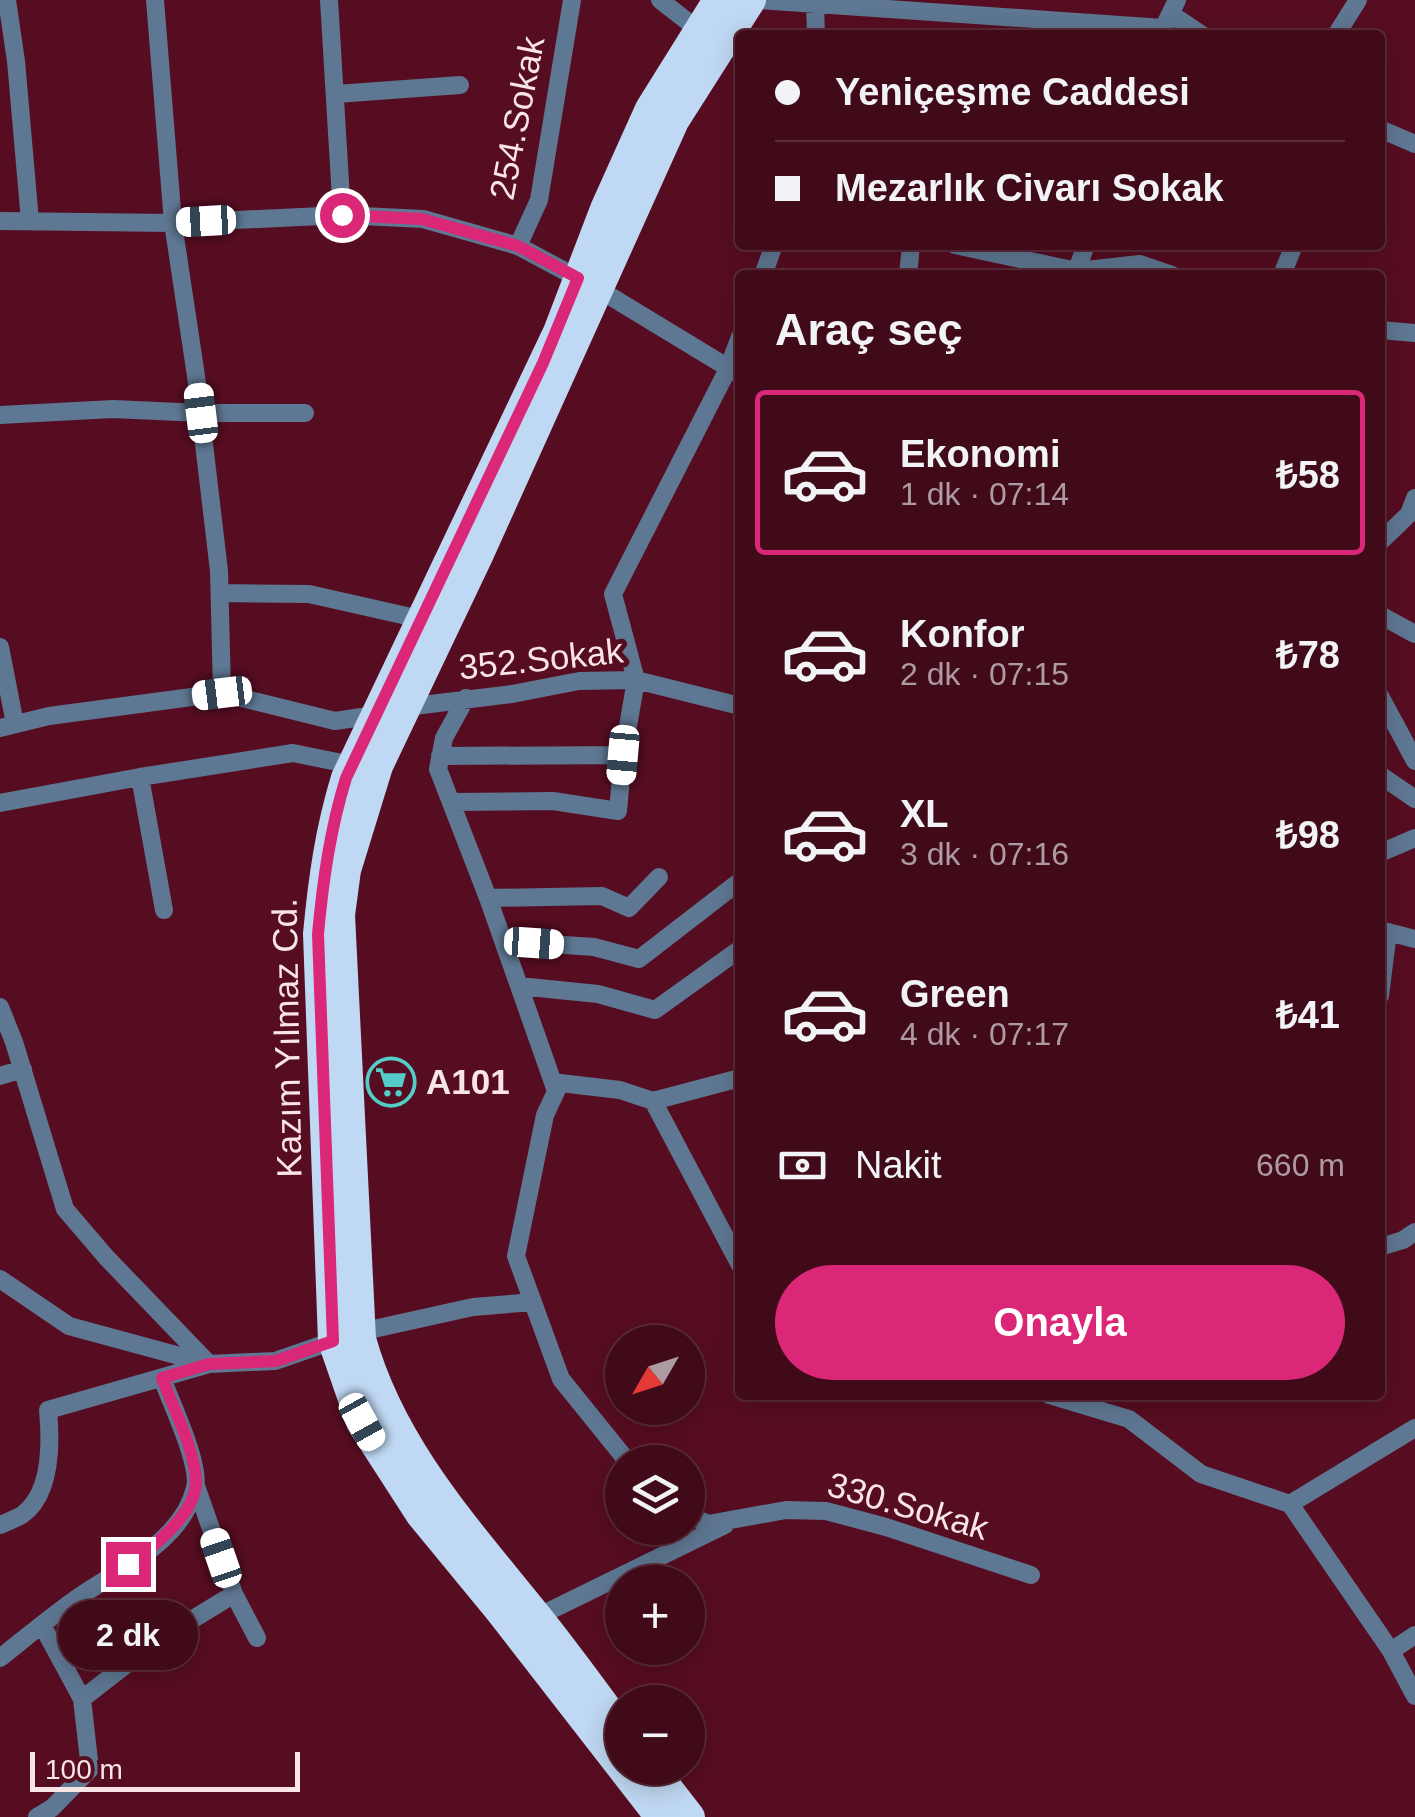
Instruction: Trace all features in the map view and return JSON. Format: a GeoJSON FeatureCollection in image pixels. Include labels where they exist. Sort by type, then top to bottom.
{"type":"FeatureCollection","features":[{"type":"Feature","properties":{"kind":"highway","name":"Kazım Yılmaz Cd."},"geometry":{"type":"LineString","coordinates":[[660,1817],[420,1515],[362,1422],[347,1337],[318,934],[323,876],[334,819],[352,765],[558,332],[589,284],[650,109],[718,0]]}},
{"type":"Feature","properties":{"kind":"highway","name":"Kazım Yılmaz Cd."},"geometry":{"type":"LineString","coordinates":[[605,1707],[470,1535],[395,1426],[347,1337],[340,915],[346,870],[378,766],[589,284],[674,121],[754,0]]}},
{"type":"Feature","properties":{"kind":"highway"},"geometry":{"type":"LineString","coordinates":[[665,1785],[690,1817]]}},
{"type":"Feature","properties":{"kind":"street"},"geometry":{"type":"LineString","coordinates":[[7,0],[30,221]]}},
{"type":"Feature","properties":{"kind":"street"},"geometry":{"type":"LineString","coordinates":[[155,0],[173,223],[201,413],[220,593],[222,693]]}},
{"type":"Feature","properties":{"kind":"street"},"geometry":{"type":"LineString","coordinates":[[329,0],[342,215]]}},
{"type":"Feature","properties":{"kind":"street","name":"254.Sokak"},"geometry":{"type":"LineString","coordinates":[[518,246],[539,200],[572,0]]}},
{"type":"Feature","properties":{"kind":"street"},"geometry":{"type":"LineString","coordinates":[[660,0],[698,30]]}},
{"type":"Feature","properties":{"kind":"street"},"geometry":{"type":"LineString","coordinates":[[754,0],[916,4],[1168,19],[1191,30]]}},
{"type":"Feature","properties":{"kind":"street"},"geometry":{"type":"LineString","coordinates":[[1339,30],[1358,0]]}},
{"type":"Feature","properties":{"kind":"street"},"geometry":{"type":"LineString","coordinates":[[815,4],[816,30]]}},
{"type":"Feature","properties":{"kind":"street"},"geometry":{"type":"LineString","coordinates":[[336,94],[460,85]]}},
{"type":"Feature","properties":{"kind":"street"},"geometry":{"type":"LineString","coordinates":[[1385,131],[1415,144]]}},
{"type":"Feature","properties":{"kind":"street"},"geometry":{"type":"LineString","coordinates":[[0,222],[173,223],[342,215],[422,219],[518,246],[734,372],[613,594],[636,680],[618,811],[553,801],[451,802]]}},
{"type":"Feature","properties":{"kind":"street"},"geometry":{"type":"LineString","coordinates":[[977,250],[1063,270]]}},
{"type":"Feature","properties":{"kind":"street"},"geometry":{"type":"LineString","coordinates":[[1097,270],[1140,264],[1157,270]]}},
{"type":"Feature","properties":{"kind":"street"},"geometry":{"type":"LineString","coordinates":[[1385,332],[1415,334]]}},
{"type":"Feature","properties":{"kind":"street"},"geometry":{"type":"LineString","coordinates":[[0,415],[113,408],[305,413]]}},
{"type":"Feature","properties":{"kind":"street"},"geometry":{"type":"LineString","coordinates":[[1385,537],[1409,514],[1415,498]]}},
{"type":"Feature","properties":{"kind":"street"},"geometry":{"type":"LineString","coordinates":[[220,593],[308,594],[420,619]]}},
{"type":"Feature","properties":{"kind":"street"},"geometry":{"type":"LineString","coordinates":[[1385,618],[1415,634]]}},
{"type":"Feature","properties":{"kind":"street"},"geometry":{"type":"LineString","coordinates":[[0,647],[8,726],[49,716],[222,693],[334,721],[375,715]]}},
{"type":"Feature","properties":{"kind":"street","name":"352.Sokak"},"geometry":{"type":"LineString","coordinates":[[406,707],[579,681],[636,680],[735,705]]}},
{"type":"Feature","properties":{"kind":"street"},"geometry":{"type":"LineString","coordinates":[[466,698],[444,738],[438,770],[556,1092]]}},
{"type":"Feature","properties":{"kind":"street"},"geometry":{"type":"LineString","coordinates":[[1385,705],[1415,761]]}},
{"type":"Feature","properties":{"kind":"street"},"geometry":{"type":"LineString","coordinates":[[0,803],[140,776],[294,754],[352,765]]}},
{"type":"Feature","properties":{"kind":"street"},"geometry":{"type":"LineString","coordinates":[[440,756],[623,755]]}},
{"type":"Feature","properties":{"kind":"street"},"geometry":{"type":"LineString","coordinates":[[140,776],[164,910]]}},
{"type":"Feature","properties":{"kind":"street"},"geometry":{"type":"LineString","coordinates":[[1385,777],[1415,798]]}},
{"type":"Feature","properties":{"kind":"street"},"geometry":{"type":"LineString","coordinates":[[1385,852],[1415,838]]}},
{"type":"Feature","properties":{"kind":"street"},"geometry":{"type":"LineString","coordinates":[[488,898],[602,896],[629,908],[658,877]]}},
{"type":"Feature","properties":{"kind":"street"},"geometry":{"type":"LineString","coordinates":[[503,941],[594,947],[639,960],[735,885]]}},
{"type":"Feature","properties":{"kind":"street"},"geometry":{"type":"LineString","coordinates":[[1385,931],[1415,939]]}},
{"type":"Feature","properties":{"kind":"street"},"geometry":{"type":"LineString","coordinates":[[519,986],[598,994],[655,1010],[735,953]]}},
{"type":"Feature","properties":{"kind":"street"},"geometry":{"type":"LineString","coordinates":[[0,1007],[66,1210],[106,1258],[209,1364]]}},
{"type":"Feature","properties":{"kind":"street"},"geometry":{"type":"LineString","coordinates":[[0,1076],[23,1069]]}},
{"type":"Feature","properties":{"kind":"street"},"geometry":{"type":"LineString","coordinates":[[614,1445],[561,1379],[516,1256],[544,1115],[560,1083],[620,1090],[653,1100],[735,1079]]}},
{"type":"Feature","properties":{"kind":"street"},"geometry":{"type":"LineString","coordinates":[[653,1100],[735,1256]]}},
{"type":"Feature","properties":{"kind":"street"},"geometry":{"type":"LineString","coordinates":[[1385,1245],[1415,1232]]}},
{"type":"Feature","properties":{"kind":"street"},"geometry":{"type":"LineString","coordinates":[[0,1279],[69,1326],[209,1364]]}},
{"type":"Feature","properties":{"kind":"street"},"geometry":{"type":"LineString","coordinates":[[0,1526],[25,1514],[42,1486],[51,1443],[48,1410],[209,1364],[276,1361],[347,1337],[473,1307],[533,1302]]}},
{"type":"Feature","properties":{"kind":"street"},"geometry":{"type":"LineString","coordinates":[[162,1378],[234,1594],[257,1638]]}},
{"type":"Feature","properties":{"kind":"street"},"geometry":{"type":"LineString","coordinates":[[1063,1400],[1129,1419],[1200,1474],[1290,1504],[1391,1651],[1415,1696]]}},
{"type":"Feature","properties":{"kind":"street"},"geometry":{"type":"LineString","coordinates":[[1290,1504],[1415,1428]]}},
{"type":"Feature","properties":{"kind":"street"},"geometry":{"type":"LineString","coordinates":[[0,1658],[146,1552],[178,1522],[196,1486]]}},
{"type":"Feature","properties":{"kind":"street","name":"330.Sokak"},"geometry":{"type":"LineString","coordinates":[[705,1523],[786,1510],[826,1511],[1031,1575]]}},
{"type":"Feature","properties":{"kind":"street"},"geometry":{"type":"LineString","coordinates":[[537,1617],[743,1517]]}},
{"type":"Feature","properties":{"kind":"street"},"geometry":{"type":"LineString","coordinates":[[82,1699],[154,1643],[234,1594]]}},
{"type":"Feature","properties":{"kind":"street"},"geometry":{"type":"LineString","coordinates":[[37,1817],[52,1808],[90,1770],[82,1699],[42,1625]]}},
{"type":"Feature","properties":{"kind":"street"},"geometry":{"type":"LineString","coordinates":[[1391,1651],[1415,1635]]}},
{"type":"Feature","properties":{"kind":"place","name":"A101"},"geometry":{"type":"Point","coordinates":[391,1082]}},
{"type":"Feature","properties":{"kind":"route"},"geometry":{"type":"LineString","coordinates":[[128,1564],[178,1522],[196,1486],[193,1463],[162,1378],[209,1364],[276,1361],[333,1341],[318,934],[323,876],[334,819],[346,778],[558,332],[578,278],[518,246],[422,219],[342,215]]}}]}
